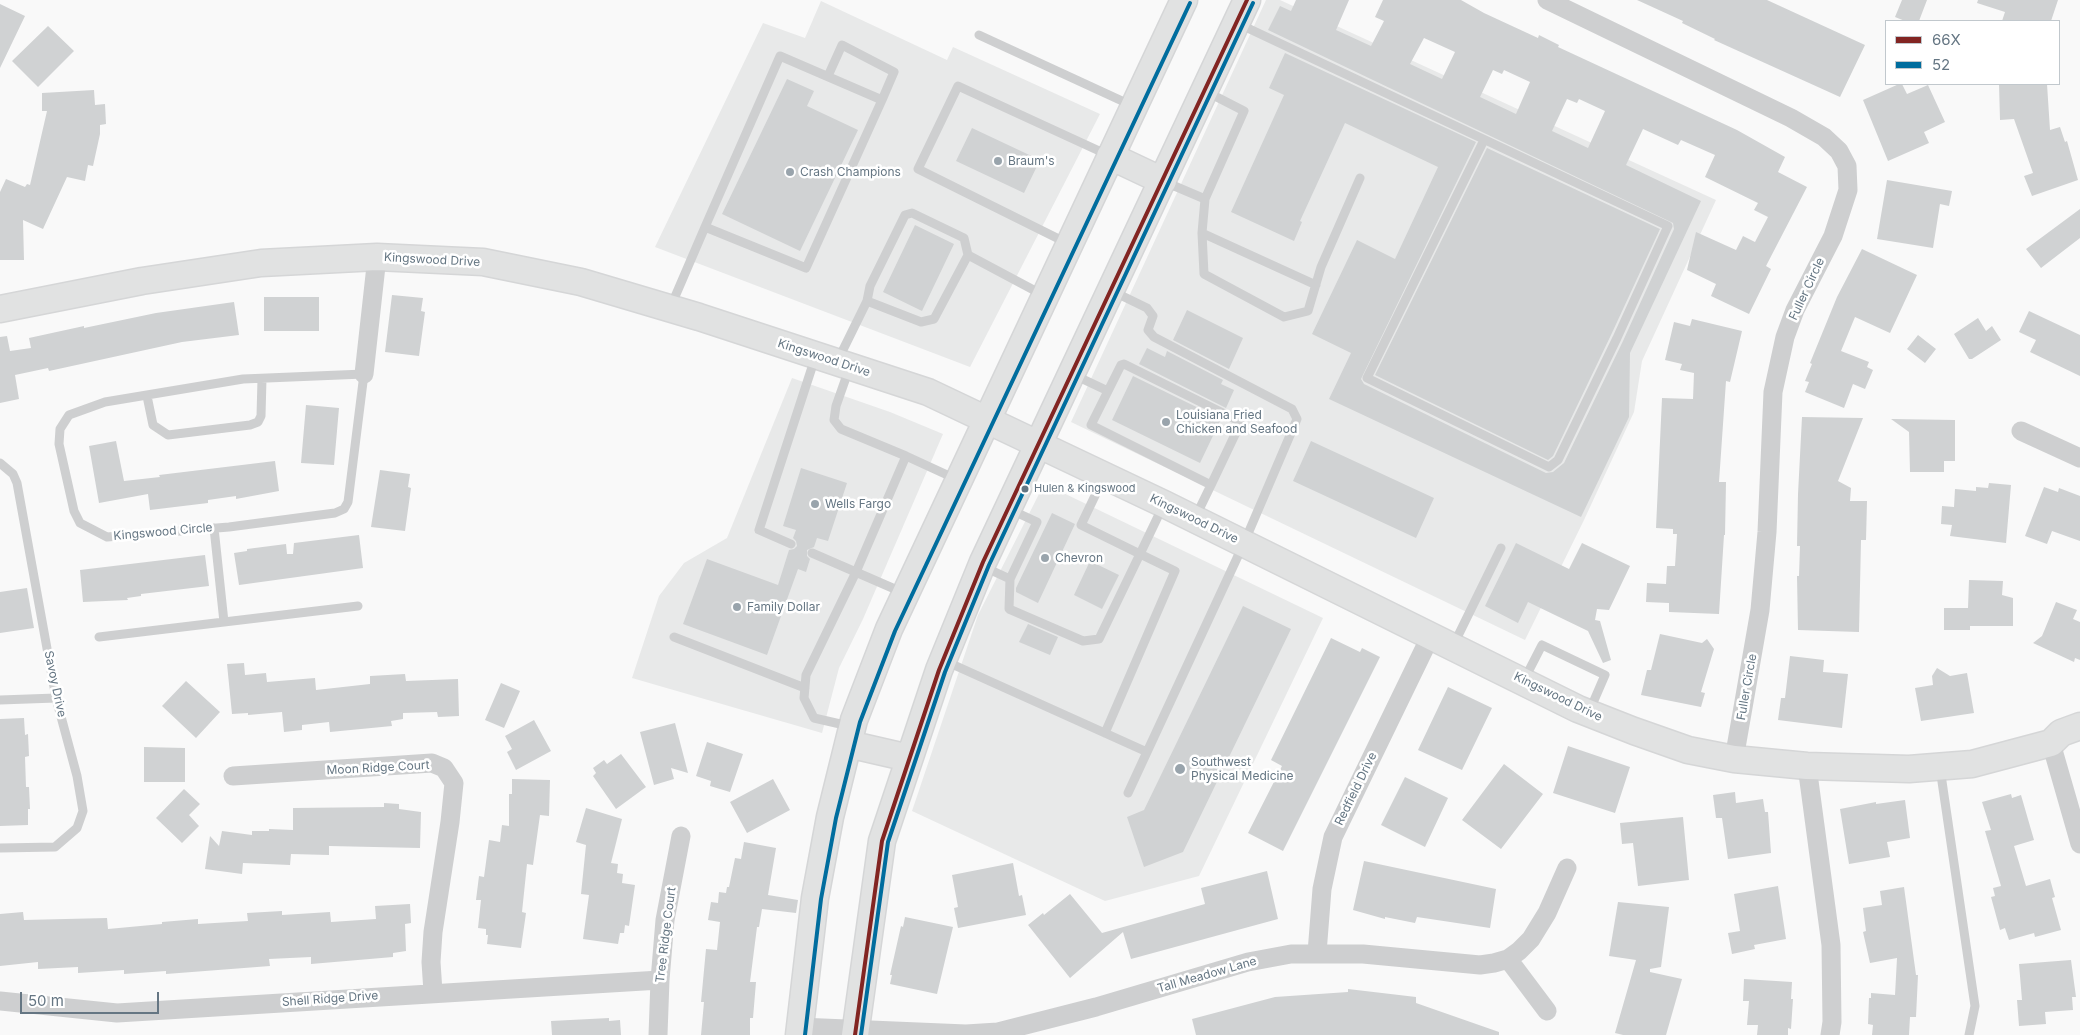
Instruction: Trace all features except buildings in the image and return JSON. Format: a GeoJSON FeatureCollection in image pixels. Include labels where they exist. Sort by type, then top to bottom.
{"type":"FeatureCollection","features":[{"type":"Feature","properties":{"kind":"main road"},"geometry":{"type":"LineString","coordinates":[[799,1031],[815,898],[830,817],[850,736],[886,638],[986,420],[1184,0]]}},
{"type":"Feature","properties":{"kind":"main road"},"geometry":{"type":"LineString","coordinates":[[855,1032],[882,842],[943,660],[1008,508],[1242,11]]}},
{"type":"Feature","properties":{"kind":"main road"},"geometry":{"type":"LineString","coordinates":[[1110,156],[1163,181]]}},
{"type":"Feature","properties":{"kind":"main road","name":"Kingswood Drive"},"geometry":{"type":"LineString","coordinates":[[0,309],[142,281],[261,263],[377,257],[483,262],[581,282],[670,308],[928,392],[1195,519],[1588,713],[1688,750],[1734,759],[1807,766],[1909,769],[1972,764],[2051,742],[2061,734],[2080,726]]}},
{"type":"Feature","properties":{"kind":"main road"},"geometry":{"type":"LineString","coordinates":[[850,736],[909,758]]}},
{"type":"Feature","properties":{"kind":"street","name":"Fuller Circle"},"geometry":{"type":"LineString","coordinates":[[1547,0],[1791,118],[1824,137],[1839,151],[1847,166],[1848,190],[1832,236],[1795,310],[1785,337],[1773,392],[1767,532],[1760,610],[1734,759]]}},
{"type":"Feature","properties":{"kind":"street","name":"Kingswood Circle"},"geometry":{"type":"LineString","coordinates":[[364,374],[377,257]]}},
{"type":"Feature","properties":{"kind":"street"},"geometry":{"type":"LineString","coordinates":[[2021,431],[2080,458]]}},
{"type":"Feature","properties":{"kind":"street","name":"Redfield Drive"},"geometry":{"type":"LineString","coordinates":[[1317,953],[1322,889],[1333,837],[1442,640]]}},
{"type":"Feature","properties":{"kind":"street"},"geometry":{"type":"LineString","coordinates":[[2051,742],[2080,844]]}},
{"type":"Feature","properties":{"kind":"street","name":"Moon Ridge Court"},"geometry":{"type":"LineString","coordinates":[[233,776],[432,763],[444,768],[454,783],[433,932],[431,962],[433,992]]}},
{"type":"Feature","properties":{"kind":"street"},"geometry":{"type":"LineString","coordinates":[[1807,766],[1831,945],[1832,1022],[1830,1035]]}},
{"type":"Feature","properties":{"kind":"street","name":"Tree Ridge Court"},"geometry":{"type":"LineString","coordinates":[[658,1035],[660,980],[666,920],[681,836]]}},
{"type":"Feature","properties":{"kind":"street","name":"Tall Meadow Lane"},"geometry":{"type":"LineString","coordinates":[[799,1031],[999,1033],[1096,1007],[1248,962],[1291,954],[1363,954],[1480,965],[1508,959],[1531,940],[1548,913],[1567,868]]}},
{"type":"Feature","properties":{"kind":"street"},"geometry":{"type":"LineString","coordinates":[[1508,959],[1547,1010]]}},
{"type":"Feature","properties":{"kind":"street","name":"Shell Ridge Drive"},"geometry":{"type":"LineString","coordinates":[[0,1000],[117,1013],[433,992],[660,980]]}},
{"type":"Feature","properties":{"kind":"lane"},"geometry":{"type":"LineString","coordinates":[[1242,11],[1484,140],[1668,226],[1558,460],[1549,468],[1367,378],[1484,140]]}},
{"type":"Feature","properties":{"kind":"lane"},"geometry":{"type":"LineString","coordinates":[[979,35],[1134,106]]}},
{"type":"Feature","properties":{"kind":"lane"},"geometry":{"type":"LineString","coordinates":[[705,227],[806,268],[894,72],[842,45],[828,76]]}},
{"type":"Feature","properties":{"kind":"lane"},"geometry":{"type":"LineString","coordinates":[[670,308],[780,56],[882,100]]}},
{"type":"Feature","properties":{"kind":"lane"},"geometry":{"type":"LineString","coordinates":[[1069,244],[918,169],[958,86],[1110,156]]}},
{"type":"Feature","properties":{"kind":"lane"},"geometry":{"type":"LineString","coordinates":[[1205,91],[1244,112],[1206,199],[1202,233],[1204,274],[1284,317],[1308,311],[1321,268],[1360,178]]}},
{"type":"Feature","properties":{"kind":"lane"},"geometry":{"type":"LineString","coordinates":[[1163,181],[1206,199]]}},
{"type":"Feature","properties":{"kind":"lane"},"geometry":{"type":"LineString","coordinates":[[791,544],[759,530],[834,361],[867,301],[870,286],[905,216],[912,213],[964,238],[968,255],[934,319],[921,322],[867,301]]}},
{"type":"Feature","properties":{"kind":"lane"},"geometry":{"type":"LineString","coordinates":[[1202,233],[1316,285]]}},
{"type":"Feature","properties":{"kind":"lane"},"geometry":{"type":"LineString","coordinates":[[968,255],[1044,296]]}},
{"type":"Feature","properties":{"kind":"lane"},"geometry":{"type":"LineString","coordinates":[[1111,290],[1147,308],[1153,316],[1148,330],[1154,337],[1292,409],[1297,419],[1244,543],[1128,792]]}},
{"type":"Feature","properties":{"kind":"lane"},"geometry":{"type":"LineString","coordinates":[[834,361],[836,406],[834,420],[841,429],[958,480]]}},
{"type":"Feature","properties":{"kind":"lane"},"geometry":{"type":"LineString","coordinates":[[1195,519],[1241,424],[1239,420],[1124,364],[1121,365],[1091,423],[1092,426],[1211,485]]}},
{"type":"Feature","properties":{"kind":"lane","name":"Kingswood Circle"},"geometry":{"type":"LineString","coordinates":[[364,374],[348,502],[344,509],[335,513],[214,528],[107,537],[80,523],[74,511],[59,444],[60,429],[69,415],[105,402],[243,379],[262,379],[364,374]]}},
{"type":"Feature","properties":{"kind":"lane"},"geometry":{"type":"LineString","coordinates":[[1072,374],[1108,391]]}},
{"type":"Feature","properties":{"kind":"lane"},"geometry":{"type":"LineString","coordinates":[[147,396],[153,425],[168,435],[250,425],[258,422],[261,416],[262,379]]}},
{"type":"Feature","properties":{"kind":"lane"},"geometry":{"type":"LineString","coordinates":[[850,736],[814,718],[804,698],[806,674],[856,572],[906,456]]}},
{"type":"Feature","properties":{"kind":"lane","name":"Savoy Drive"},"geometry":{"type":"LineString","coordinates":[[0,463],[14,474],[17,483],[56,698],[83,811],[77,828],[55,847],[0,848]]}},
{"type":"Feature","properties":{"kind":"lane"},"geometry":{"type":"LineString","coordinates":[[1104,476],[1081,525],[1175,571],[1105,733]]}},
{"type":"Feature","properties":{"kind":"lane"},"geometry":{"type":"LineString","coordinates":[[1008,508],[1036,522],[1010,579],[1009,609],[1083,641],[1099,639],[1164,504]]}},
{"type":"Feature","properties":{"kind":"lane"},"geometry":{"type":"LineString","coordinates":[[214,528],[224,622]]}},
{"type":"Feature","properties":{"kind":"lane"},"geometry":{"type":"LineString","coordinates":[[1442,640],[1501,548]]}},
{"type":"Feature","properties":{"kind":"lane"},"geometry":{"type":"LineString","coordinates":[[812,553],[906,594]]}},
{"type":"Feature","properties":{"kind":"lane"},"geometry":{"type":"LineString","coordinates":[[982,566],[1010,579]]}},
{"type":"Feature","properties":{"kind":"lane"},"geometry":{"type":"LineString","coordinates":[[99,637],[358,606]]}},
{"type":"Feature","properties":{"kind":"lane"},"geometry":{"type":"LineString","coordinates":[[674,637],[805,688]]}},
{"type":"Feature","properties":{"kind":"lane"},"geometry":{"type":"LineString","coordinates":[[1524,680],[1542,645],[1605,676],[1588,713]]}},
{"type":"Feature","properties":{"kind":"lane"},"geometry":{"type":"LineString","coordinates":[[943,660],[1147,752]]}},
{"type":"Feature","properties":{"kind":"lane"},"geometry":{"type":"LineString","coordinates":[[0,700],[56,698]]}},
{"type":"Feature","properties":{"kind":"lane"},"geometry":{"type":"LineString","coordinates":[[1939,767],[1975,1006],[1969,1035]]}},
{"type":"Feature","properties":{"kind":"shaded area"},"geometry":{"type":"Polygon","coordinates":[[[1266,0],[1280,0],[1716,200],[1642,361],[1634,412],[1525,640],[1071,422],[1266,0]]]}},
{"type":"Feature","properties":{"kind":"shaded area"},"geometry":{"type":"Polygon","coordinates":[[[821,1],[947,60],[953,47],[1100,114],[970,367],[655,247],[763,23],[805,38],[821,1]]]}},
{"type":"Feature","properties":{"kind":"shaded area"},"geometry":{"type":"Polygon","coordinates":[[[792,378],[890,412],[943,434],[863,619],[839,668],[822,733],[632,678],[659,596],[684,563],[727,538],[792,378]]]}},
{"type":"Feature","properties":{"kind":"shaded area"},"geometry":{"type":"Polygon","coordinates":[[[1053,488],[1323,618],[1199,876],[1105,901],[912,811],[978,615],[1040,492],[1053,488]]]}},
{"type":"Feature","properties":{"kind":"transit line","name":"66X"},"geometry":{"type":"LineString","coordinates":[[855,1035],[882,841],[939,670],[983,562],[1247,0]]}},
{"type":"Feature","properties":{"kind":"transit line","name":"52"},"geometry":{"type":"LineString","coordinates":[[805,1035],[821,899],[836,818],[860,722],[895,631],[1190,3]]}},
{"type":"Feature","properties":{"kind":"transit line","name":"52"},"geometry":{"type":"LineString","coordinates":[[861,1035],[888,842],[945,672],[989,565],[1253,3]]}},
{"type":"Feature","properties":{"kind":"place","name":"Braum's"},"geometry":{"type":"Point","coordinates":[998,161]}},
{"type":"Feature","properties":{"kind":"place","name":"Crash Champions"},"geometry":{"type":"Point","coordinates":[790,172]}},
{"type":"Feature","properties":{"kind":"place","name":"Louisiana Fried Chicken and Seafood"},"geometry":{"type":"Point","coordinates":[1166,422]}},
{"type":"Feature","properties":{"kind":"place","name":"Hulen & Kingswood"},"geometry":{"type":"Point","coordinates":[1025,489]}},
{"type":"Feature","properties":{"kind":"place","name":"Wells Fargo"},"geometry":{"type":"Point","coordinates":[815,504]}},
{"type":"Feature","properties":{"kind":"place","name":"Chevron"},"geometry":{"type":"Point","coordinates":[1045,558]}},
{"type":"Feature","properties":{"kind":"place","name":"Family Dollar"},"geometry":{"type":"Point","coordinates":[737,607]}},
{"type":"Feature","properties":{"kind":"place","name":"Southwest Physical Medicine"},"geometry":{"type":"Point","coordinates":[1180,769]}}]}
